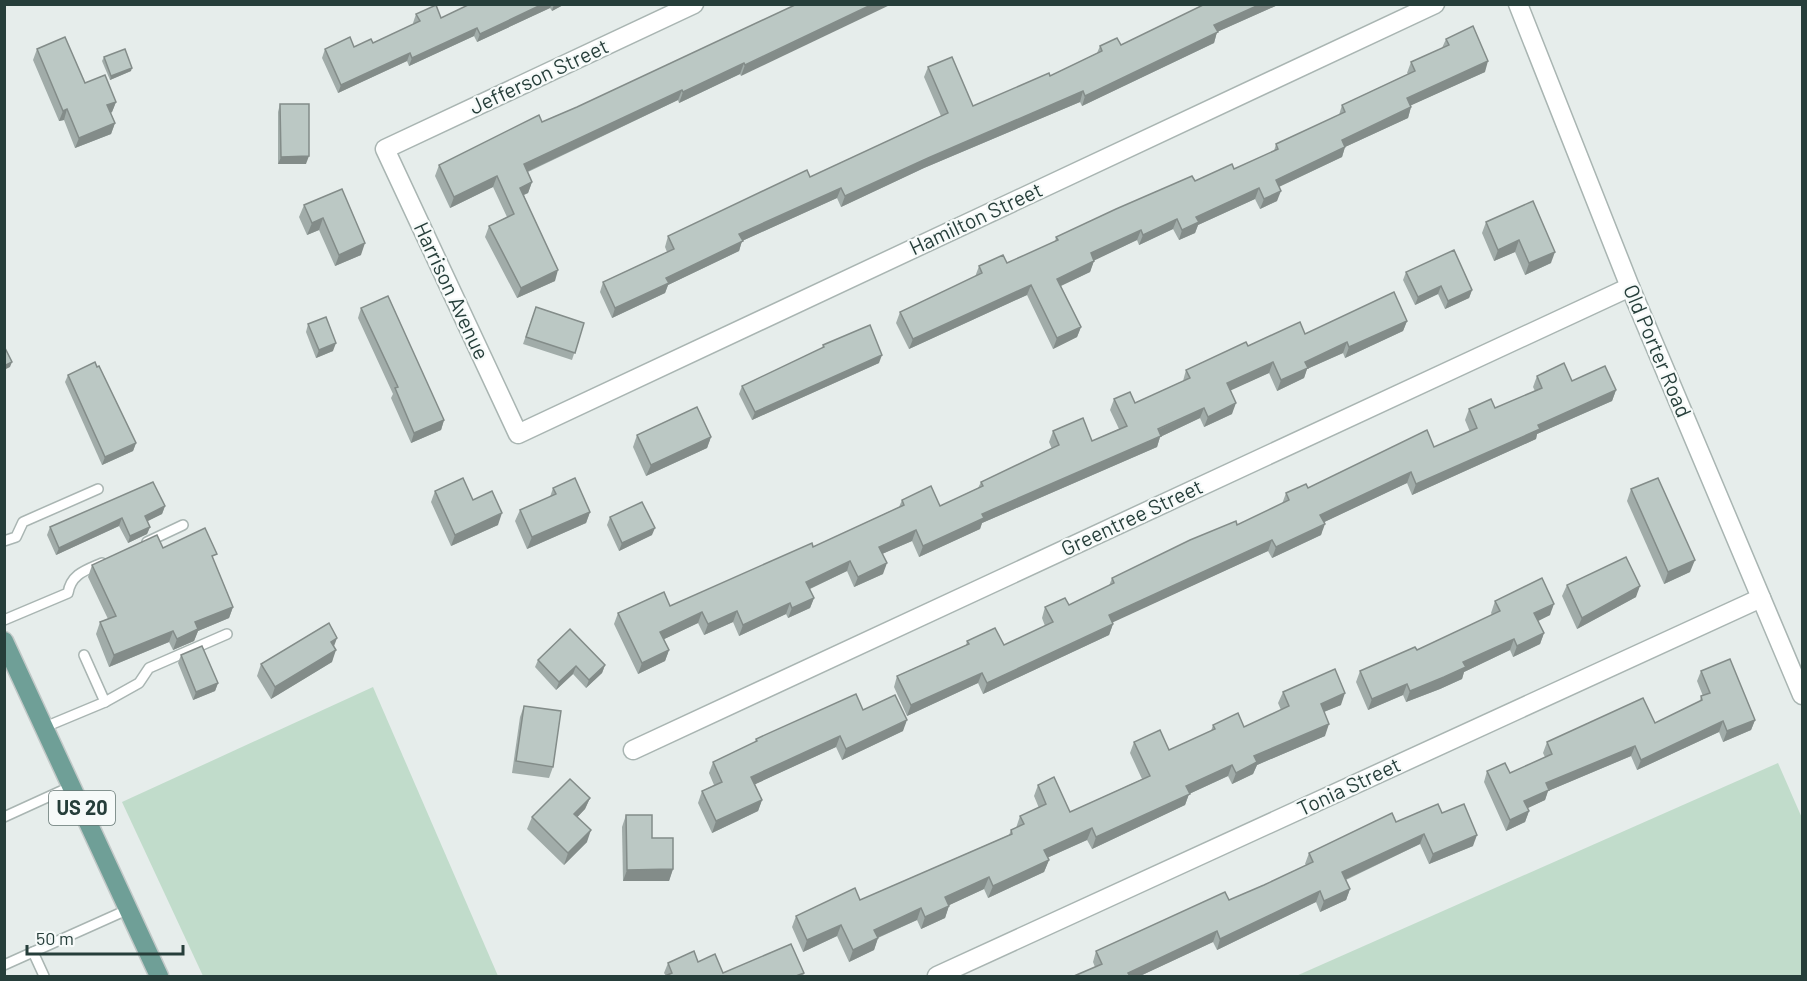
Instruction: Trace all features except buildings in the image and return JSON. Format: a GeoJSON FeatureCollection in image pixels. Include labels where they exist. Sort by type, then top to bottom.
{"type":"FeatureCollection","features":[{"type":"Feature","properties":{"kind":"main road","name":"US 20"},"geometry":{"type":"LineString","coordinates":[[4,641],[159,976]]}},
{"type":"Feature","properties":{"kind":"street","name":"Jefferson Street"},"geometry":{"type":"LineString","coordinates":[[385,149],[694,4]]}},
{"type":"Feature","properties":{"kind":"street","name":"Hamilton Street"},"geometry":{"type":"LineString","coordinates":[[518,434],[1435,4]]}},
{"type":"Feature","properties":{"kind":"street","name":"Old Porter Road"},"geometry":{"type":"LineString","coordinates":[[1518,4],[1630,287],[1803,694]]}},
{"type":"Feature","properties":{"kind":"street","name":"Harrison Avenue"},"geometry":{"type":"LineString","coordinates":[[385,149],[518,434]]}},
{"type":"Feature","properties":{"kind":"street","name":"Greentree Street"},"geometry":{"type":"LineString","coordinates":[[633,750],[1630,287]]}},
{"type":"Feature","properties":{"kind":"street","name":"Tonia Street"},"geometry":{"type":"LineString","coordinates":[[937,976],[1761,598]]}},
{"type":"Feature","properties":{"kind":"lane"},"geometry":{"type":"LineString","coordinates":[[4,541],[16,537],[23,522],[98,489]]}},
{"type":"Feature","properties":{"kind":"lane"},"geometry":{"type":"LineString","coordinates":[[141,545],[183,525]]}},
{"type":"Feature","properties":{"kind":"lane"},"geometry":{"type":"LineString","coordinates":[[4,620],[68,593],[69,584],[76,575],[108,560]]}},
{"type":"Feature","properties":{"kind":"lane"},"geometry":{"type":"LineString","coordinates":[[45,727],[105,702],[139,682],[149,668],[227,634]]}},
{"type":"Feature","properties":{"kind":"lane"},"geometry":{"type":"LineString","coordinates":[[84,655],[105,702]]}},
{"type":"Feature","properties":{"kind":"lane"},"geometry":{"type":"LineString","coordinates":[[4,817],[72,786]]}},
{"type":"Feature","properties":{"kind":"lane"},"geometry":{"type":"LineString","coordinates":[[4,965],[129,909]]}},
{"type":"Feature","properties":{"kind":"lane"},"geometry":{"type":"LineString","coordinates":[[33,952],[44,976]]}},
{"type":"Feature","properties":{"kind":"green space"},"geometry":{"type":"Polygon","coordinates":[[[373,687],[498,976],[203,976],[122,802],[373,687]]]}},
{"type":"Feature","properties":{"kind":"green space"},"geometry":{"type":"Polygon","coordinates":[[[1778,763],[1802,818],[1802,976],[1296,976],[1778,763]]]}}]}
